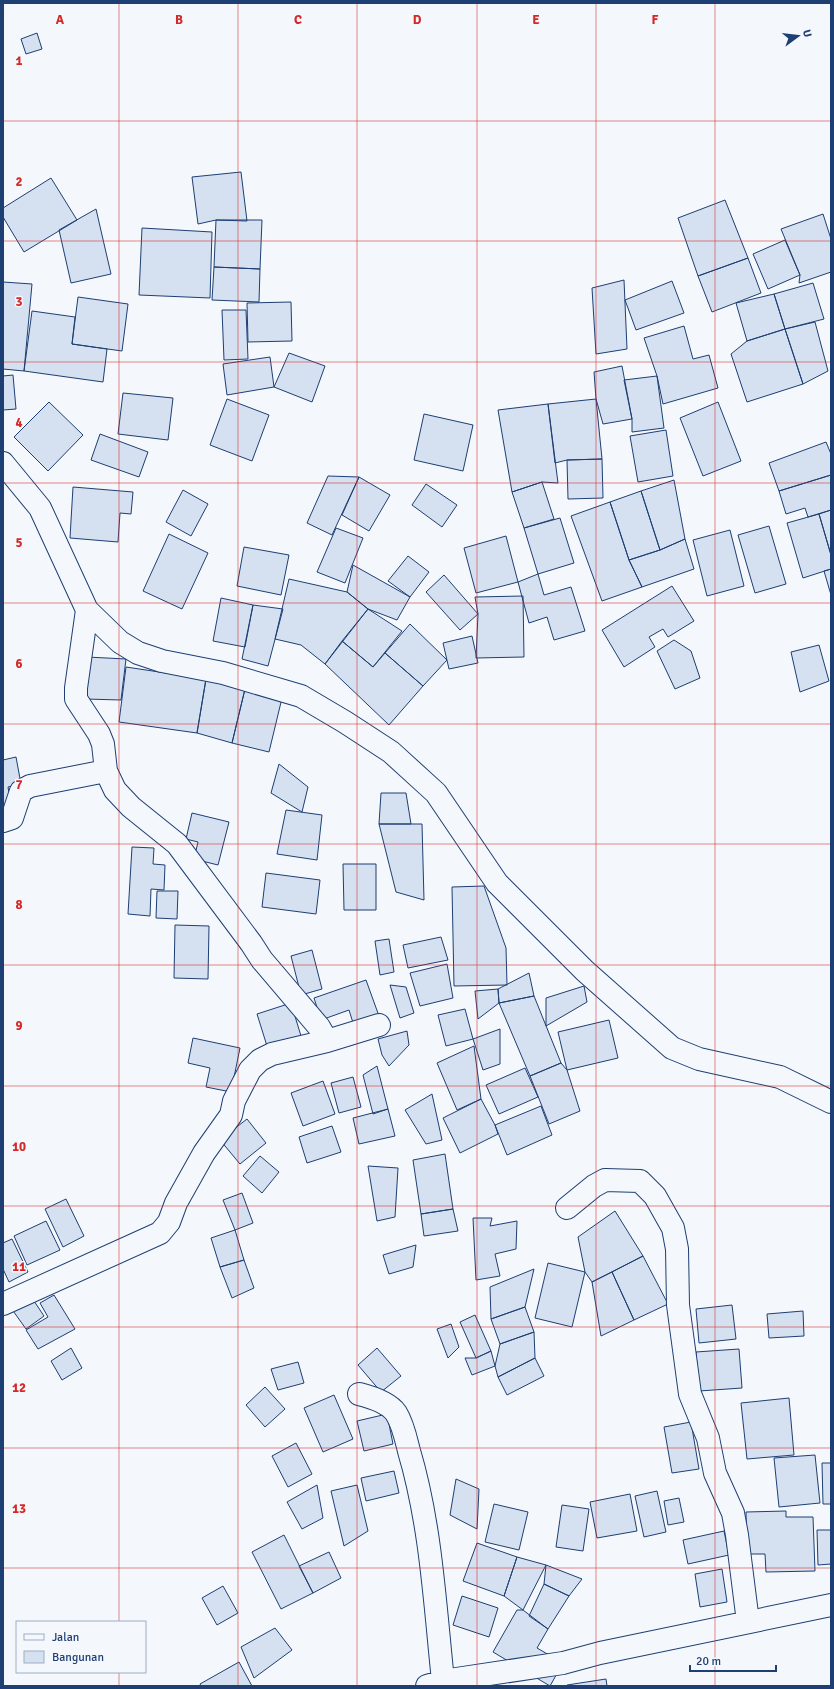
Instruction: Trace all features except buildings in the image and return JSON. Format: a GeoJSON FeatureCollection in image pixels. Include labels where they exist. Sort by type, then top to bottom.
{"type":"FeatureCollection","features":[{"type":"Feature","properties":{"kind":"street"},"geometry":{"type":"LineString","coordinates":[[3,463],[40,508],[87,610],[120,642],[138,653],[162,661],[223,673],[301,696],[391,752],[436,793],[497,884],[584,971],[672,1048],[699,1059],[780,1077],[831,1102]]}},
{"type":"Feature","properties":{"kind":"street"},"geometry":{"type":"LineString","coordinates":[[87,610],[76,688],[76,698],[99,734],[103,744],[106,771],[115,790],[131,807],[177,844],[188,857],[262,960],[319,1027],[327,1041]]}},
{"type":"Feature","properties":{"kind":"street"},"geometry":{"type":"LineString","coordinates":[[3,822],[12,818],[18,797],[21,791],[25,788],[106,771]]}},
{"type":"Feature","properties":{"kind":"street"},"geometry":{"type":"LineString","coordinates":[[3,1304],[160,1233],[169,1222],[176,1203],[204,1153],[230,1115],[234,1101],[250,1070],[260,1060],[272,1054],[327,1041],[379,1026]]}},
{"type":"Feature","properties":{"kind":"street"},"geometry":{"type":"LineString","coordinates":[[567,1208],[594,1186],[605,1180],[640,1181],[655,1196],[673,1228],[677,1249],[678,1305],[690,1394],[708,1438],[715,1473],[733,1513],[748,1622]]}},
{"type":"Feature","properties":{"kind":"street"},"geometry":{"type":"LineString","coordinates":[[359,1394],[376,1399],[395,1413],[403,1430],[417,1478],[428,1545],[435,1684],[563,1663],[600,1653],[831,1605]]}}]}
